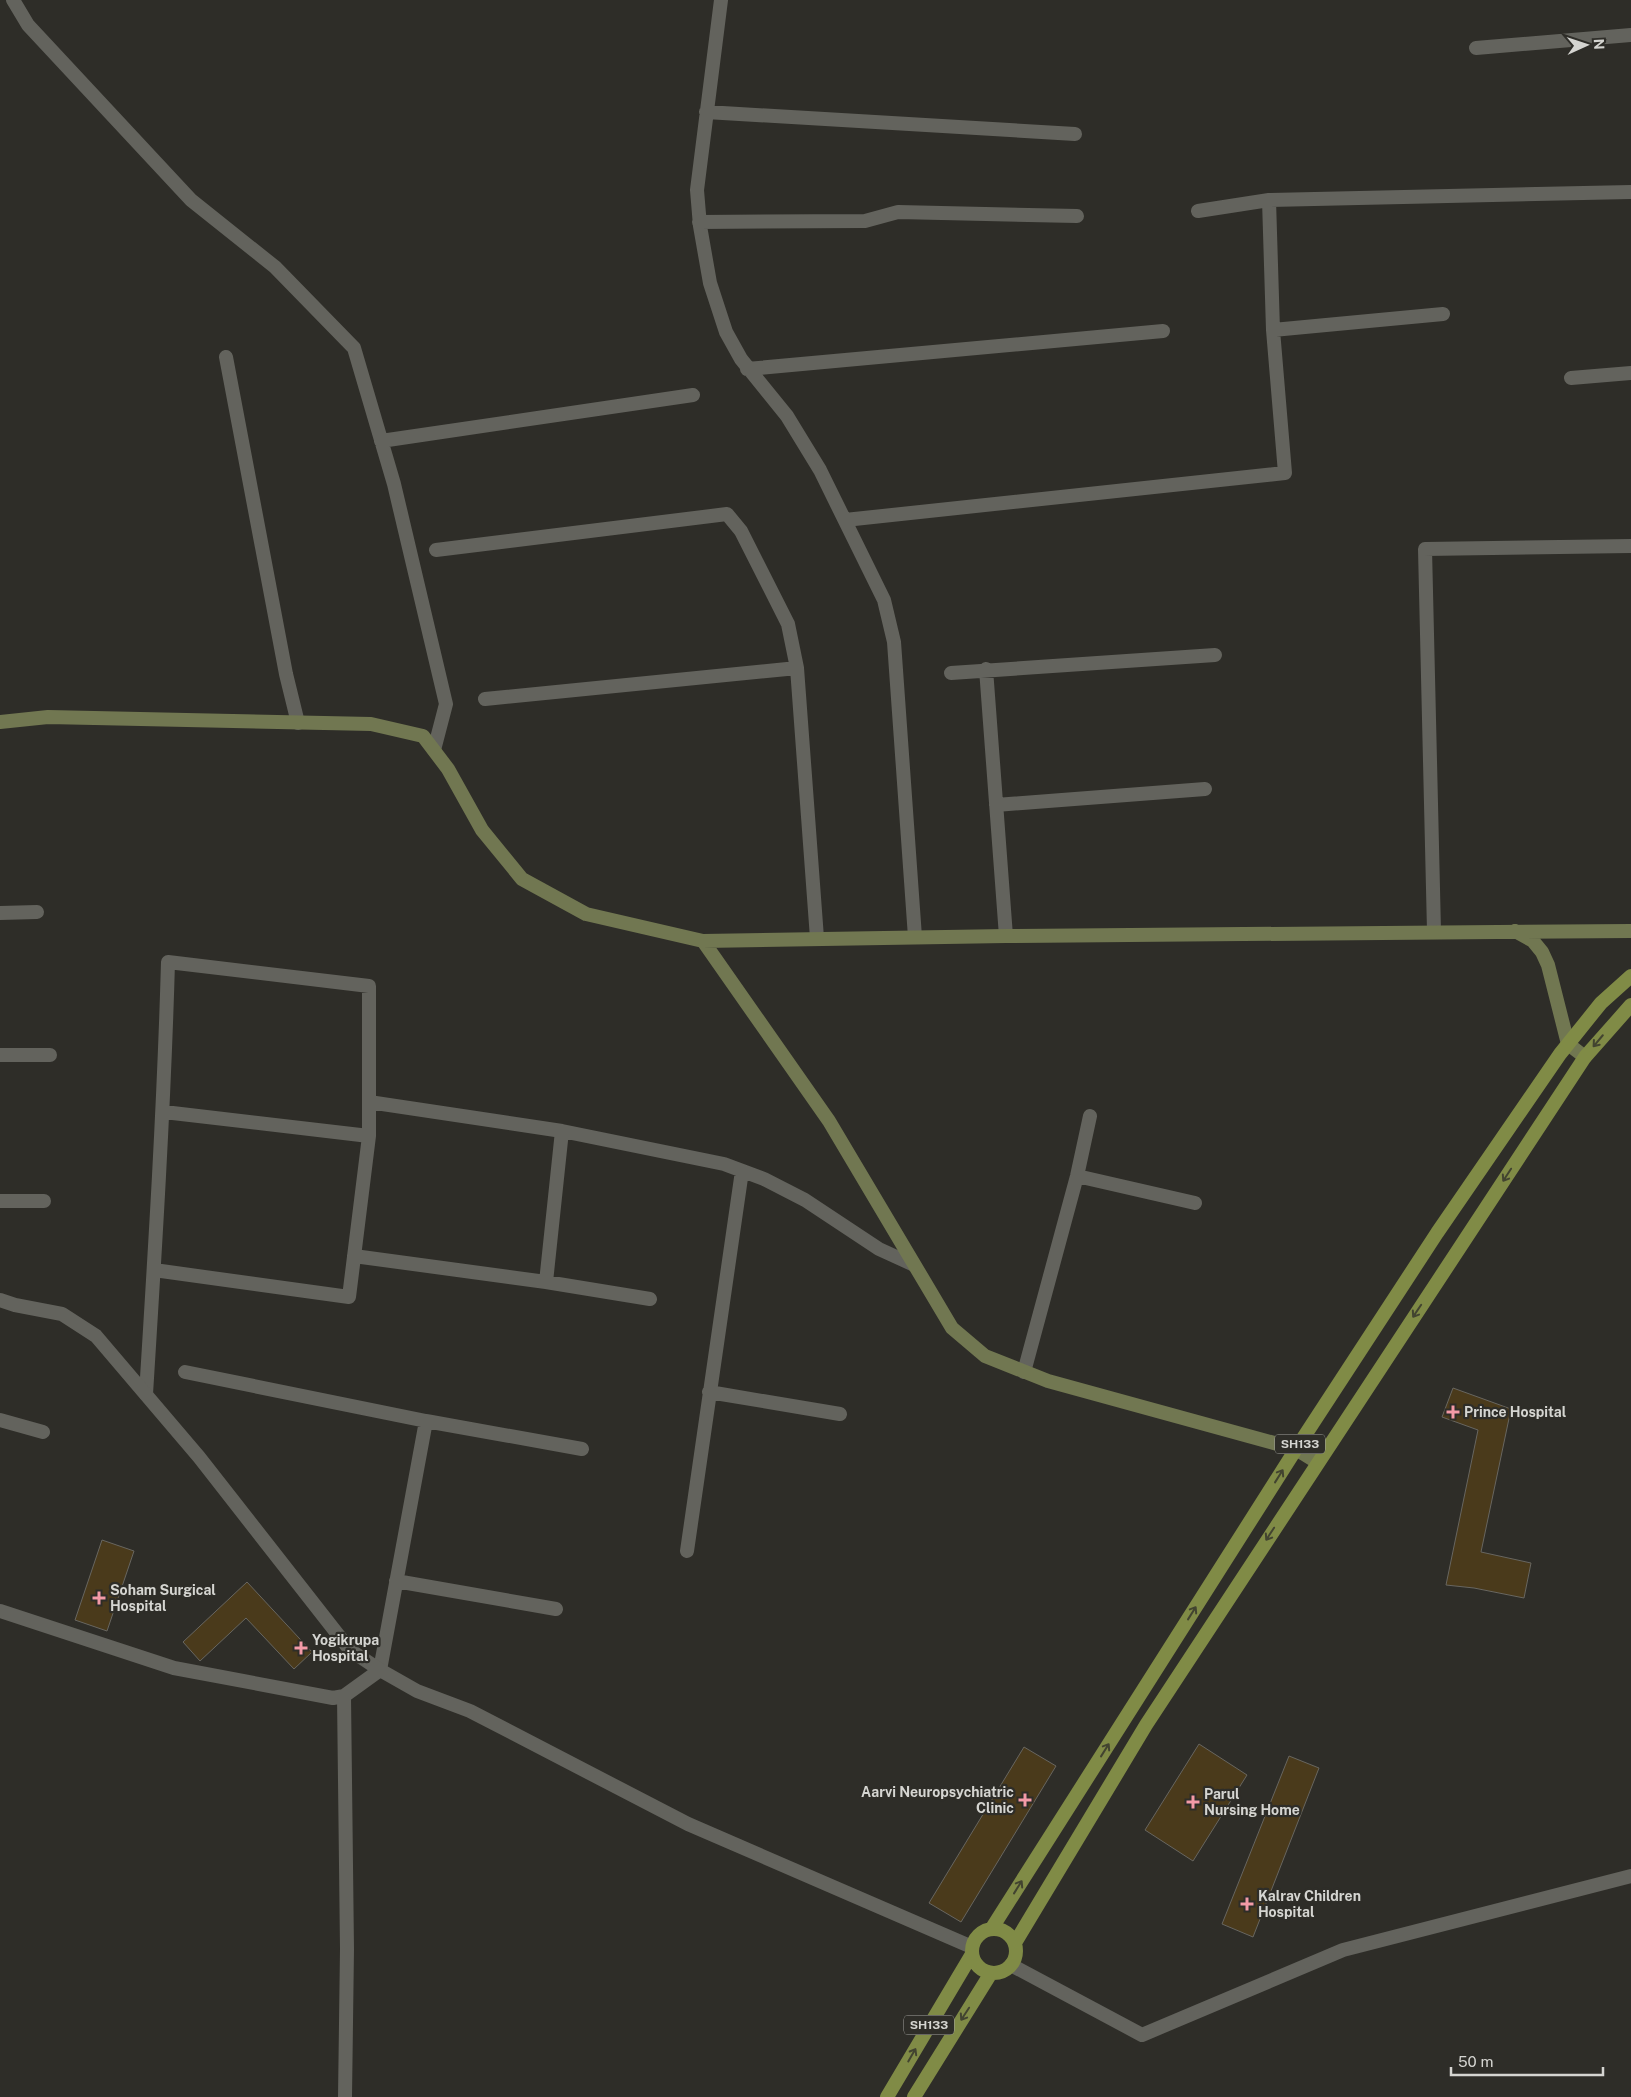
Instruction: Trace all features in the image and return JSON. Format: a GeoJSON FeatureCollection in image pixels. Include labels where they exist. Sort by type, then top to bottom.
{"type":"FeatureCollection","features":[{"type":"Feature","properties":{"kind":"main road"},"geometry":{"type":"LineString","coordinates":[[0,722],[48,717],[371,724],[422,736],[448,769],[482,830],[522,880],[586,914],[703,941],[1514,930],[1631,931]]}},
{"type":"Feature","properties":{"kind":"main road"},"geometry":{"type":"LineString","coordinates":[[1514,930],[1533,941],[1542,952],[1548,965],[1568,1044],[1585,1057]]}},
{"type":"Feature","properties":{"kind":"main road"},"geometry":{"type":"LineString","coordinates":[[703,941],[829,1121],[952,1328],[984,1356],[1067,1386],[1296,1449],[1317,1462]]}},
{"type":"Feature","properties":{"kind":"main road","name":"SH133"},"geometry":{"type":"LineString","coordinates":[[992,1928],[1296,1449],[1437,1233],[1568,1044],[1601,1003],[1631,976]]}},
{"type":"Feature","properties":{"kind":"main road"},"geometry":{"type":"LineString","coordinates":[[1015,1943],[1146,1725],[1317,1462],[1585,1057],[1631,1005]]}},
{"type":"Feature","properties":{"kind":"main road"},"geometry":{"type":"LineString","coordinates":[[992,1928],[1005,1931],[1015,1943],[1016,1950],[1011,1965],[1006,1970],[991,1973],[978,1967],[972,1950],[978,1934],[992,1928]]}},
{"type":"Feature","properties":{"kind":"main road","name":"SH133"},"geometry":{"type":"LineString","coordinates":[[887,2097],[972,1950]]}},
{"type":"Feature","properties":{"kind":"main road"},"geometry":{"type":"LineString","coordinates":[[914,2097],[991,1973]]}},
{"type":"Feature","properties":{"kind":"street"},"geometry":{"type":"LineString","coordinates":[[12,0],[28,26],[191,200],[275,266],[354,348],[394,484],[446,704],[434,750]]}},
{"type":"Feature","properties":{"kind":"street"},"geometry":{"type":"LineString","coordinates":[[721,0],[697,190],[699,222],[706,267],[726,332],[747,369],[794,427],[845,520],[884,600],[894,642],[915,937]]}},
{"type":"Feature","properties":{"kind":"street"},"geometry":{"type":"LineString","coordinates":[[1476,48],[1631,35]]}},
{"type":"Feature","properties":{"kind":"street"},"geometry":{"type":"LineString","coordinates":[[706,112],[1075,134]]}},
{"type":"Feature","properties":{"kind":"street"},"geometry":{"type":"LineString","coordinates":[[1198,211],[1269,200],[1631,192]]}},
{"type":"Feature","properties":{"kind":"street"},"geometry":{"type":"LineString","coordinates":[[845,520],[1285,473],[1273,330],[1269,200]]}},
{"type":"Feature","properties":{"kind":"street"},"geometry":{"type":"LineString","coordinates":[[699,222],[865,221],[898,212],[1077,216]]}},
{"type":"Feature","properties":{"kind":"street"},"geometry":{"type":"LineString","coordinates":[[1273,330],[1443,314]]}},
{"type":"Feature","properties":{"kind":"street"},"geometry":{"type":"LineString","coordinates":[[747,369],[1163,331]]}},
{"type":"Feature","properties":{"kind":"street"},"geometry":{"type":"LineString","coordinates":[[226,357],[286,674],[298,723]]}},
{"type":"Feature","properties":{"kind":"street"},"geometry":{"type":"LineString","coordinates":[[1571,378],[1631,373]]}},
{"type":"Feature","properties":{"kind":"street"},"geometry":{"type":"LineString","coordinates":[[381,441],[693,395]]}},
{"type":"Feature","properties":{"kind":"street"},"geometry":{"type":"LineString","coordinates":[[436,550],[728,514],[746,539],[788,624],[797,668],[817,938]]}},
{"type":"Feature","properties":{"kind":"street"},"geometry":{"type":"LineString","coordinates":[[1434,931],[1425,549],[1631,546]]}},
{"type":"Feature","properties":{"kind":"street"},"geometry":{"type":"LineString","coordinates":[[951,673],[986,669],[1215,655]]}},
{"type":"Feature","properties":{"kind":"street"},"geometry":{"type":"LineString","coordinates":[[485,699],[797,668]]}},
{"type":"Feature","properties":{"kind":"street"},"geometry":{"type":"LineString","coordinates":[[986,669],[1006,936]]}},
{"type":"Feature","properties":{"kind":"street"},"geometry":{"type":"LineString","coordinates":[[996,805],[1205,788]]}},
{"type":"Feature","properties":{"kind":"street"},"geometry":{"type":"LineString","coordinates":[[0,913],[37,912]]}},
{"type":"Feature","properties":{"kind":"street"},"geometry":{"type":"LineString","coordinates":[[146,1394],[164,1112],[168,962],[369,986],[369,1136],[349,1296],[154,1270]]}},
{"type":"Feature","properties":{"kind":"street"},"geometry":{"type":"LineString","coordinates":[[0,1055],[50,1055]]}},
{"type":"Feature","properties":{"kind":"street"},"geometry":{"type":"LineString","coordinates":[[369,1102],[562,1131],[700,1158],[764,1179],[805,1200],[879,1248],[914,1265]]}},
{"type":"Feature","properties":{"kind":"street"},"geometry":{"type":"LineString","coordinates":[[164,1112],[369,1136]]}},
{"type":"Feature","properties":{"kind":"street"},"geometry":{"type":"LineString","coordinates":[[1024,1372],[1077,1176],[1090,1116]]}},
{"type":"Feature","properties":{"kind":"street"},"geometry":{"type":"LineString","coordinates":[[546,1282],[562,1131]]}},
{"type":"Feature","properties":{"kind":"street"},"geometry":{"type":"LineString","coordinates":[[687,1551],[742,1171]]}},
{"type":"Feature","properties":{"kind":"street"},"geometry":{"type":"LineString","coordinates":[[1077,1176],[1195,1203]]}},
{"type":"Feature","properties":{"kind":"street"},"geometry":{"type":"LineString","coordinates":[[0,1201],[44,1201]]}},
{"type":"Feature","properties":{"kind":"street"},"geometry":{"type":"LineString","coordinates":[[354,1256],[546,1282],[650,1299]]}},
{"type":"Feature","properties":{"kind":"street"},"geometry":{"type":"LineString","coordinates":[[0,1300],[15,1305],[62,1314],[96,1336],[199,1457],[350,1650],[417,1691],[470,1711],[688,1824],[972,1950]]}},
{"type":"Feature","properties":{"kind":"street"},"geometry":{"type":"LineString","coordinates":[[185,1372],[426,1421],[582,1449]]}},
{"type":"Feature","properties":{"kind":"street"},"geometry":{"type":"LineString","coordinates":[[709,1392],[840,1414]]}},
{"type":"Feature","properties":{"kind":"street"},"geometry":{"type":"LineString","coordinates":[[0,1420],[43,1432]]}},
{"type":"Feature","properties":{"kind":"street"},"geometry":{"type":"LineString","coordinates":[[0,1611],[174,1668],[333,1698],[344,1696],[380,1670],[426,1421]]}},
{"type":"Feature","properties":{"kind":"street"},"geometry":{"type":"LineString","coordinates":[[396,1581],[556,1609]]}},
{"type":"Feature","properties":{"kind":"street"},"geometry":{"type":"LineString","coordinates":[[344,1696],[347,1949],[344,2097]]}},
{"type":"Feature","properties":{"kind":"street"},"geometry":{"type":"LineString","coordinates":[[1011,1965],[1142,2035],[1343,1950],[1631,1876]]}},
{"type":"Feature","properties":{"kind":"building"},"geometry":{"type":"Polygon","coordinates":[[[1453,1388],[1511,1409],[1481,1552],[1531,1563],[1524,1598],[1474,1588],[1446,1585],[1478,1430],[1442,1417],[1453,1388]]]}},
{"type":"Feature","properties":{"kind":"building"},"geometry":{"type":"Polygon","coordinates":[[[102,1540],[134,1551],[107,1631],[75,1620],[102,1540]]]}},
{"type":"Feature","properties":{"kind":"building"},"geometry":{"type":"Polygon","coordinates":[[[247,1582],[312,1652],[294,1669],[246,1618],[200,1661],[183,1642],[247,1582]]]}},
{"type":"Feature","properties":{"kind":"building"},"geometry":{"type":"Polygon","coordinates":[[[1199,1744],[1247,1775],[1193,1861],[1145,1830],[1199,1744]]]}},
{"type":"Feature","properties":{"kind":"building"},"geometry":{"type":"Polygon","coordinates":[[[1024,1747],[1056,1766],[961,1922],[929,1903],[1024,1747]]]}},
{"type":"Feature","properties":{"kind":"building"},"geometry":{"type":"Polygon","coordinates":[[[1289,1756],[1319,1768],[1253,1937],[1222,1924],[1289,1756]]]}},
{"type":"Feature","properties":{"kind":"place","name":"Prince Hospital"},"geometry":{"type":"Point","coordinates":[1453,1412]}},
{"type":"Feature","properties":{"kind":"place","name":"Soham Surgical Hospital"},"geometry":{"type":"Point","coordinates":[99,1598]}},
{"type":"Feature","properties":{"kind":"place","name":"Yogikrupa Hospital"},"geometry":{"type":"Point","coordinates":[301,1648]}},
{"type":"Feature","properties":{"kind":"place","name":"Aarvi Neuropsychiatric Clinic"},"geometry":{"type":"Point","coordinates":[1025,1800]}},
{"type":"Feature","properties":{"kind":"place","name":"Parul Nursing Home"},"geometry":{"type":"Point","coordinates":[1193,1802]}},
{"type":"Feature","properties":{"kind":"place","name":"Kalrav Children Hospital"},"geometry":{"type":"Point","coordinates":[1247,1904]}}]}
